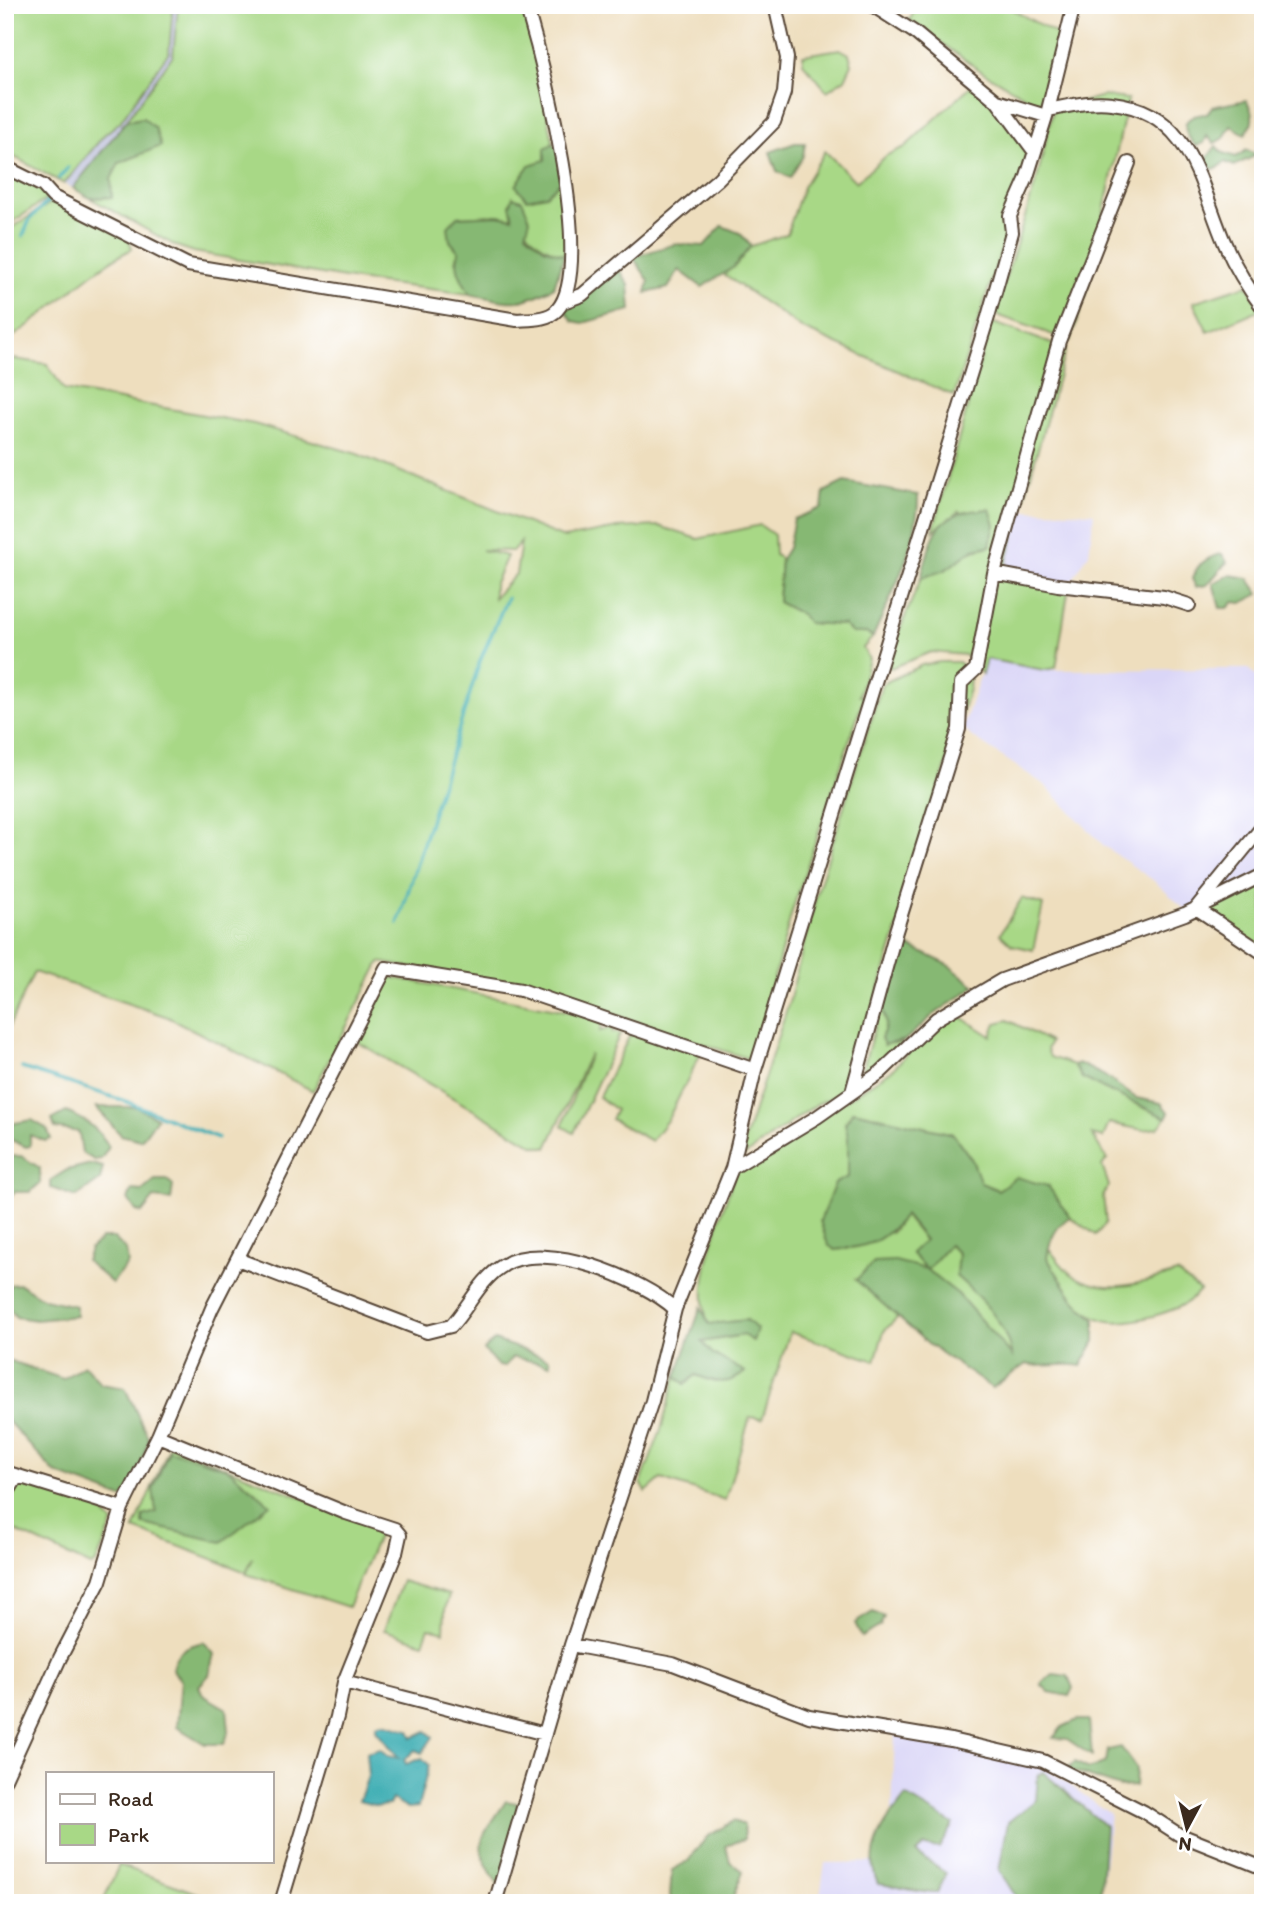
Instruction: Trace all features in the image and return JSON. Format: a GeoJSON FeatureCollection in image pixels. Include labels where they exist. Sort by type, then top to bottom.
{"type":"FeatureCollection","features":[{"type":"Feature","properties":{"kind":"street"},"geometry":{"type":"LineString","coordinates":[[526,5],[571,211],[571,261],[563,302]]}},
{"type":"Feature","properties":{"kind":"street"},"geometry":{"type":"LineString","coordinates":[[5,167],[43,186],[53,197],[188,265],[517,320],[549,316],[563,302],[582,295],[718,179],[774,122],[784,93],[787,58],[775,5]]}},
{"type":"Feature","properties":{"kind":"street"},"geometry":{"type":"LineString","coordinates":[[872,5],[914,32],[996,101],[1034,151]]}},
{"type":"Feature","properties":{"kind":"street"},"geometry":{"type":"LineString","coordinates":[[495,1903],[571,1645],[652,1401],[675,1308],[732,1168],[755,1070],[914,562],[1012,232],[1010,216],[1047,113],[1074,5]]}},
{"type":"Feature","properties":{"kind":"street"},"geometry":{"type":"LineString","coordinates":[[996,101],[1047,113],[1104,102],[1121,104],[1147,113],[1173,131],[1194,161],[1224,242],[1245,283],[1263,308]]}},
{"type":"Feature","properties":{"kind":"street"},"geometry":{"type":"LineString","coordinates":[[852,1092],[896,931],[959,729],[961,683],[976,669],[994,573],[1067,318],[1129,163]]}},
{"type":"Feature","properties":{"kind":"street"},"geometry":{"type":"LineString","coordinates":[[994,573],[1058,585],[1164,597],[1189,605]]}},
{"type":"Feature","properties":{"kind":"street"},"geometry":{"type":"LineString","coordinates":[[1196,908],[1263,826]]}},
{"type":"Feature","properties":{"kind":"street"},"geometry":{"type":"LineString","coordinates":[[732,1168],[881,1072],[936,1019],[1002,980],[1196,908],[1263,876]]}},
{"type":"Feature","properties":{"kind":"street"},"geometry":{"type":"LineString","coordinates":[[1196,908],[1263,953]]}},
{"type":"Feature","properties":{"kind":"street"},"geometry":{"type":"LineString","coordinates":[[5,1779],[60,1658],[100,1581],[122,1508],[158,1436],[192,1353],[237,1259],[386,968],[521,990],[755,1070]]}},
{"type":"Feature","properties":{"kind":"street"},"geometry":{"type":"LineString","coordinates":[[237,1259],[428,1332],[451,1326],[482,1284],[503,1265],[537,1255],[559,1258],[608,1272],[659,1294],[675,1308]]}},
{"type":"Feature","properties":{"kind":"street"},"geometry":{"type":"LineString","coordinates":[[158,1436],[346,1513],[395,1529],[400,1535],[396,1553],[344,1682],[337,1717],[281,1903]]}},
{"type":"Feature","properties":{"kind":"street"},"geometry":{"type":"LineString","coordinates":[[5,1497],[11,1475],[122,1508]]}},
{"type":"Feature","properties":{"kind":"street"},"geometry":{"type":"LineString","coordinates":[[571,1645],[673,1664],[809,1716],[951,1740],[1042,1761],[1144,1812],[1178,1834],[1263,1868]]}},
{"type":"Feature","properties":{"kind":"street"},"geometry":{"type":"LineString","coordinates":[[344,1682],[545,1734]]}},
{"type":"Feature","properties":{"kind":"shaded area"},"geometry":{"type":"Polygon","coordinates":[[[173,5],[178,5],[173,55],[115,136],[73,188],[64,184],[105,134],[120,122],[169,52],[173,5]]]}},
{"type":"Feature","properties":{"kind":"shaded area"},"geometry":{"type":"Polygon","coordinates":[[[1020,510],[1094,513],[1089,553],[1069,585],[1004,571],[1020,510]]]}},
{"type":"Feature","properties":{"kind":"shaded area"},"geometry":{"type":"Polygon","coordinates":[[[986,659],[1045,670],[1248,669],[1263,682],[1263,872],[1186,910],[1153,880],[1104,846],[1045,785],[971,736],[963,727],[986,659]]]}},
{"type":"Feature","properties":{"kind":"shaded area"},"geometry":{"type":"Polygon","coordinates":[[[895,1734],[1035,1760],[1110,1814],[1100,1903],[819,1903],[825,1863],[890,1862],[895,1734]]]}},
{"type":"Feature","properties":{"kind":"green space"},"geometry":{"type":"Polygon","coordinates":[[[5,5],[173,5],[169,52],[120,122],[105,134],[64,184],[5,152],[5,5]]]}},
{"type":"Feature","properties":{"kind":"green space"},"geometry":{"type":"Polygon","coordinates":[[[178,5],[526,5],[568,227],[564,255],[535,240],[525,227],[513,197],[510,205],[514,218],[498,215],[457,217],[459,252],[456,260],[470,294],[356,280],[194,252],[176,246],[90,198],[112,197],[110,179],[119,163],[140,155],[143,118],[126,121],[173,55],[178,5]]]}},
{"type":"Feature","properties":{"kind":"green space"},"geometry":{"type":"Polygon","coordinates":[[[919,5],[1004,5],[1060,36],[1040,105],[984,73],[909,20],[919,5]]]}},
{"type":"Feature","properties":{"kind":"green space"},"geometry":{"type":"Polygon","coordinates":[[[840,49],[849,54],[852,64],[845,79],[827,91],[803,63],[803,55],[840,49]]]}},
{"type":"Feature","properties":{"kind":"green space"},"geometry":{"type":"Polygon","coordinates":[[[976,81],[1018,133],[1030,160],[954,396],[803,329],[723,274],[734,267],[751,246],[787,234],[803,187],[825,151],[856,182],[887,155],[905,147],[976,81]]]}},
{"type":"Feature","properties":{"kind":"green space"},"geometry":{"type":"Polygon","coordinates":[[[1103,96],[1128,99],[1086,295],[1070,341],[994,314],[1037,179],[1053,110],[1103,96]]]}},
{"type":"Feature","properties":{"kind":"green space"},"geometry":{"type":"Polygon","coordinates":[[[1246,100],[1252,117],[1245,134],[1231,126],[1223,139],[1214,143],[1207,136],[1204,143],[1196,146],[1187,134],[1186,124],[1192,117],[1207,114],[1212,107],[1246,100]]]}},
{"type":"Feature","properties":{"kind":"green space"},"geometry":{"type":"Polygon","coordinates":[[[143,118],[155,128],[161,146],[119,163],[111,179],[112,197],[90,198],[73,188],[126,121],[143,118]]]}},
{"type":"Feature","properties":{"kind":"green space"},"geometry":{"type":"Polygon","coordinates":[[[795,143],[805,143],[803,156],[790,178],[777,171],[770,152],[795,143]]]}},
{"type":"Feature","properties":{"kind":"green space"},"geometry":{"type":"Polygon","coordinates":[[[552,144],[558,145],[561,181],[546,195],[527,199],[516,186],[529,165],[545,160],[545,148],[552,144]]]}},
{"type":"Feature","properties":{"kind":"green space"},"geometry":{"type":"Polygon","coordinates":[[[1216,146],[1221,152],[1236,157],[1247,150],[1257,155],[1234,166],[1225,162],[1212,169],[1205,161],[1216,146]]]}},
{"type":"Feature","properties":{"kind":"green space"},"geometry":{"type":"Polygon","coordinates":[[[5,167],[54,194],[5,227],[5,167]]]}},
{"type":"Feature","properties":{"kind":"green space"},"geometry":{"type":"Polygon","coordinates":[[[513,197],[522,200],[530,219],[526,233],[544,248],[564,255],[554,287],[522,301],[470,294],[460,274],[457,263],[459,252],[450,241],[448,227],[457,217],[498,215],[513,218],[510,205],[513,197]]]}},
{"type":"Feature","properties":{"kind":"green space"},"geometry":{"type":"Polygon","coordinates":[[[64,198],[128,236],[132,249],[99,269],[5,342],[5,232],[49,204],[64,198]]]}},
{"type":"Feature","properties":{"kind":"green space"},"geometry":{"type":"Polygon","coordinates":[[[722,226],[740,233],[751,246],[734,267],[702,287],[679,270],[668,288],[646,293],[649,281],[633,257],[675,244],[704,246],[722,226]]]}},
{"type":"Feature","properties":{"kind":"green space"},"geometry":{"type":"Polygon","coordinates":[[[615,262],[629,285],[631,310],[583,323],[573,321],[563,307],[615,262]]]}},
{"type":"Feature","properties":{"kind":"green space"},"geometry":{"type":"Polygon","coordinates":[[[1247,285],[1261,309],[1208,332],[1193,302],[1247,285]]]}},
{"type":"Feature","properties":{"kind":"green space"},"geometry":{"type":"Polygon","coordinates":[[[991,322],[1066,349],[1002,578],[1068,592],[1056,668],[1044,670],[986,659],[982,674],[965,655],[931,652],[891,668],[888,666],[888,658],[921,578],[971,552],[990,546],[959,511],[933,531],[991,322]]]}},
{"type":"Feature","properties":{"kind":"green space"},"geometry":{"type":"Polygon","coordinates":[[[5,360],[47,364],[64,390],[254,424],[357,454],[564,538],[618,528],[659,526],[698,539],[760,525],[774,535],[775,555],[781,559],[778,602],[801,614],[809,623],[844,625],[852,633],[866,633],[873,637],[863,648],[869,659],[859,695],[864,697],[793,908],[771,989],[758,1062],[545,992],[380,962],[313,1091],[168,1017],[34,972],[5,1035],[5,360]],[[521,542],[513,551],[481,550],[507,556],[494,585],[494,598],[516,574],[521,542]]]}},
{"type":"Feature","properties":{"kind":"green space"},"geometry":{"type":"Polygon","coordinates":[[[844,482],[918,495],[909,550],[873,637],[866,633],[852,633],[844,625],[808,623],[801,614],[778,602],[781,559],[788,548],[794,519],[822,508],[824,492],[844,482]]]}},
{"type":"Feature","properties":{"kind":"green space"},"geometry":{"type":"Polygon","coordinates":[[[990,509],[995,525],[990,546],[974,549],[945,570],[921,578],[934,536],[947,519],[958,514],[990,509]]]}},
{"type":"Feature","properties":{"kind":"green space"},"geometry":{"type":"Polygon","coordinates":[[[1222,554],[1227,562],[1207,585],[1196,587],[1192,579],[1196,570],[1207,560],[1222,554]]]}},
{"type":"Feature","properties":{"kind":"green space"},"geometry":{"type":"Polygon","coordinates":[[[1230,575],[1248,578],[1259,594],[1242,603],[1234,602],[1228,608],[1220,608],[1213,583],[1230,575]]]}},
{"type":"Feature","properties":{"kind":"green space"},"geometry":{"type":"Polygon","coordinates":[[[959,662],[970,673],[969,689],[849,1090],[817,1104],[738,1160],[789,1002],[817,893],[882,684],[922,665],[959,662]]]}},
{"type":"Feature","properties":{"kind":"green space"},"geometry":{"type":"Polygon","coordinates":[[[1263,879],[1263,950],[1202,908],[1263,879]]]}},
{"type":"Feature","properties":{"kind":"green space"},"geometry":{"type":"Polygon","coordinates":[[[1022,898],[1043,905],[1033,950],[1012,945],[1000,934],[1022,898]]]}},
{"type":"Feature","properties":{"kind":"green space"},"geometry":{"type":"Polygon","coordinates":[[[906,945],[947,964],[975,986],[932,1016],[905,1040],[884,1045],[881,1038],[886,1022],[882,1007],[883,994],[887,980],[906,945]]]}},
{"type":"Feature","properties":{"kind":"green space"},"geometry":{"type":"Polygon","coordinates":[[[390,977],[577,1013],[602,1022],[600,1031],[614,1027],[612,1032],[620,1034],[574,1133],[562,1126],[590,1054],[547,1148],[533,1145],[358,1042],[390,977]]]}},
{"type":"Feature","properties":{"kind":"green space"},"geometry":{"type":"Polygon","coordinates":[[[882,1001],[888,1022],[881,1038],[896,1044],[905,1040],[880,1069],[858,1085],[882,1001]]]}},
{"type":"Feature","properties":{"kind":"green space"},"geometry":{"type":"Polygon","coordinates":[[[952,1011],[991,1036],[996,1023],[1008,1020],[1050,1042],[1047,1049],[1050,1057],[1074,1065],[1082,1078],[1166,1118],[1158,1128],[1143,1130],[1109,1123],[1103,1138],[1092,1135],[1107,1159],[1102,1166],[1109,1186],[1103,1195],[1106,1223],[1096,1235],[1070,1217],[1048,1186],[998,1190],[980,1183],[972,1160],[953,1134],[853,1111],[845,1123],[848,1136],[848,1177],[891,1233],[904,1215],[925,1241],[927,1270],[949,1245],[958,1253],[956,1276],[992,1312],[1004,1332],[1013,1358],[958,1294],[856,1280],[898,1317],[884,1331],[875,1361],[790,1332],[762,1419],[750,1417],[725,1500],[661,1479],[646,1492],[641,1483],[660,1433],[676,1377],[685,1384],[696,1375],[715,1382],[744,1372],[713,1354],[701,1342],[743,1335],[747,1320],[709,1325],[704,1308],[706,1269],[735,1172],[892,1070],[937,1022],[952,1011]]]}},
{"type":"Feature","properties":{"kind":"green space"},"geometry":{"type":"Polygon","coordinates":[[[631,1033],[701,1053],[668,1119],[651,1141],[611,1119],[616,1110],[599,1097],[631,1033]]]}},
{"type":"Feature","properties":{"kind":"green space"},"geometry":{"type":"Polygon","coordinates":[[[1078,1063],[1103,1075],[1136,1098],[1161,1103],[1169,1113],[1166,1118],[1082,1078],[1074,1065],[1078,1063]]]}},
{"type":"Feature","properties":{"kind":"green space"},"geometry":{"type":"Polygon","coordinates":[[[96,1107],[137,1107],[157,1118],[141,1140],[121,1135],[96,1107]]]}},
{"type":"Feature","properties":{"kind":"green space"},"geometry":{"type":"Polygon","coordinates":[[[854,1111],[953,1134],[972,1160],[981,1183],[998,1190],[1016,1177],[1048,1186],[1070,1217],[1060,1225],[1054,1235],[1047,1258],[1073,1299],[1095,1320],[1095,1341],[1081,1366],[1026,1364],[992,1388],[928,1344],[856,1280],[874,1262],[895,1261],[926,1269],[911,1253],[925,1240],[905,1215],[889,1232],[867,1245],[835,1250],[828,1245],[820,1221],[835,1183],[848,1177],[848,1136],[845,1123],[854,1111]],[[949,1245],[927,1270],[958,1294],[1012,1356],[998,1321],[956,1276],[958,1253],[949,1245]]]}},
{"type":"Feature","properties":{"kind":"green space"},"geometry":{"type":"Polygon","coordinates":[[[66,1112],[91,1125],[105,1140],[109,1147],[101,1159],[94,1160],[82,1153],[79,1132],[55,1128],[52,1120],[66,1112]]]}},
{"type":"Feature","properties":{"kind":"green space"},"geometry":{"type":"Polygon","coordinates":[[[32,1120],[47,1129],[51,1139],[45,1141],[30,1135],[30,1146],[26,1147],[9,1139],[5,1129],[15,1123],[32,1120]]]}},
{"type":"Feature","properties":{"kind":"green space"},"geometry":{"type":"Polygon","coordinates":[[[21,1156],[40,1168],[40,1183],[30,1192],[15,1192],[5,1204],[5,1157],[21,1156]]]}},
{"type":"Feature","properties":{"kind":"green space"},"geometry":{"type":"Polygon","coordinates":[[[91,1164],[103,1167],[100,1180],[76,1197],[51,1188],[51,1180],[67,1170],[91,1164]]]}},
{"type":"Feature","properties":{"kind":"green space"},"geometry":{"type":"Polygon","coordinates":[[[155,1180],[167,1180],[173,1185],[171,1200],[154,1198],[142,1213],[136,1211],[128,1199],[132,1190],[142,1191],[155,1180]]]}},
{"type":"Feature","properties":{"kind":"green space"},"geometry":{"type":"Polygon","coordinates":[[[102,1238],[114,1238],[126,1250],[128,1263],[112,1283],[86,1261],[90,1249],[102,1238]]]}},
{"type":"Feature","properties":{"kind":"green space"},"geometry":{"type":"Polygon","coordinates":[[[1048,1248],[1070,1273],[1096,1285],[1137,1284],[1177,1273],[1200,1291],[1184,1304],[1153,1316],[1114,1322],[1100,1319],[1088,1312],[1068,1291],[1047,1258],[1048,1248]]]}},
{"type":"Feature","properties":{"kind":"green space"},"geometry":{"type":"Polygon","coordinates":[[[20,1284],[44,1299],[76,1306],[76,1316],[36,1320],[16,1317],[7,1305],[9,1285],[20,1284]]]}},
{"type":"Feature","properties":{"kind":"green space"},"geometry":{"type":"Polygon","coordinates":[[[701,1307],[709,1324],[747,1320],[757,1329],[753,1341],[743,1335],[702,1342],[713,1354],[745,1372],[733,1380],[716,1381],[696,1375],[685,1384],[676,1377],[701,1307]]]}},
{"type":"Feature","properties":{"kind":"green space"},"geometry":{"type":"Polygon","coordinates":[[[494,1340],[549,1359],[550,1365],[513,1357],[505,1366],[498,1366],[484,1350],[494,1340]]]}},
{"type":"Feature","properties":{"kind":"green space"},"geometry":{"type":"Polygon","coordinates":[[[5,1359],[63,1379],[84,1365],[101,1384],[125,1388],[149,1439],[134,1483],[122,1498],[55,1473],[5,1418],[5,1359]]]}},
{"type":"Feature","properties":{"kind":"green space"},"geometry":{"type":"Polygon","coordinates":[[[170,1445],[381,1529],[348,1607],[246,1574],[253,1558],[246,1572],[134,1529],[170,1445]]]}},
{"type":"Feature","properties":{"kind":"green space"},"geometry":{"type":"Polygon","coordinates":[[[169,1450],[227,1468],[270,1504],[222,1542],[143,1524],[143,1516],[156,1512],[153,1489],[169,1450]]]}},
{"type":"Feature","properties":{"kind":"green space"},"geometry":{"type":"Polygon","coordinates":[[[5,1473],[97,1506],[113,1523],[96,1563],[91,1566],[5,1526],[5,1473]]]}},
{"type":"Feature","properties":{"kind":"green space"},"geometry":{"type":"Polygon","coordinates":[[[402,1581],[449,1595],[444,1632],[429,1628],[423,1643],[384,1630],[402,1581]]]}},
{"type":"Feature","properties":{"kind":"green space"},"geometry":{"type":"Polygon","coordinates":[[[873,1612],[884,1617],[880,1626],[862,1637],[855,1623],[873,1612]]]}},
{"type":"Feature","properties":{"kind":"green space"},"geometry":{"type":"Polygon","coordinates":[[[204,1642],[214,1654],[209,1675],[199,1686],[203,1695],[227,1709],[229,1731],[224,1744],[205,1744],[177,1727],[181,1680],[172,1669],[179,1653],[204,1642]]]}},
{"type":"Feature","properties":{"kind":"green space"},"geometry":{"type":"Polygon","coordinates":[[[1053,1674],[1068,1676],[1073,1688],[1069,1696],[1049,1692],[1041,1684],[1053,1674]]]}},
{"type":"Feature","properties":{"kind":"green space"},"geometry":{"type":"Polygon","coordinates":[[[1077,1720],[1089,1720],[1092,1756],[1067,1739],[1053,1738],[1062,1727],[1077,1720]]]}},
{"type":"Feature","properties":{"kind":"green space"},"geometry":{"type":"Polygon","coordinates":[[[1121,1747],[1136,1768],[1135,1786],[1120,1787],[1067,1769],[1075,1762],[1089,1769],[1106,1762],[1108,1750],[1121,1747]]]}},
{"type":"Feature","properties":{"kind":"green space"},"geometry":{"type":"Polygon","coordinates":[[[1043,1772],[1105,1826],[1100,1903],[1020,1903],[999,1870],[1008,1822],[1036,1800],[1038,1775],[1043,1772]]]}},
{"type":"Feature","properties":{"kind":"green space"},"geometry":{"type":"Polygon","coordinates":[[[906,1796],[953,1824],[939,1848],[924,1846],[916,1853],[946,1873],[937,1893],[878,1884],[874,1872],[873,1860],[879,1837],[906,1796]]]}},
{"type":"Feature","properties":{"kind":"green space"},"geometry":{"type":"Polygon","coordinates":[[[506,1801],[517,1803],[517,1848],[510,1870],[498,1884],[481,1849],[485,1833],[506,1801]]]}},
{"type":"Feature","properties":{"kind":"green space"},"geometry":{"type":"Polygon","coordinates":[[[733,1821],[744,1825],[744,1839],[726,1846],[730,1862],[743,1871],[731,1903],[675,1903],[670,1896],[672,1870],[688,1861],[707,1837],[733,1821]]]}},
{"type":"Feature","properties":{"kind":"green space"},"geometry":{"type":"Polygon","coordinates":[[[119,1865],[224,1903],[102,1903],[119,1865]]]}},
{"type":"Feature","properties":{"kind":"water"},"geometry":{"type":"Polygon","coordinates":[[[383,1723],[409,1730],[412,1738],[426,1731],[433,1737],[422,1753],[415,1750],[404,1760],[406,1764],[422,1758],[429,1765],[418,1807],[408,1808],[392,1799],[389,1805],[377,1806],[359,1801],[368,1776],[366,1753],[380,1749],[388,1756],[399,1758],[376,1730],[376,1725],[383,1723]]]}},
{"type":"Feature","properties":{"kind":"waterway"},"geometry":{"type":"LineString","coordinates":[[59,178],[68,168]]}},
{"type":"Feature","properties":{"kind":"waterway"},"geometry":{"type":"LineString","coordinates":[[23,236],[30,219],[50,199]]}},
{"type":"Feature","properties":{"kind":"waterway"},"geometry":{"type":"LineString","coordinates":[[398,924],[480,661],[507,598]]}},
{"type":"Feature","properties":{"kind":"waterway"},"geometry":{"type":"LineString","coordinates":[[22,1068],[125,1101],[218,1138]]}}]}
